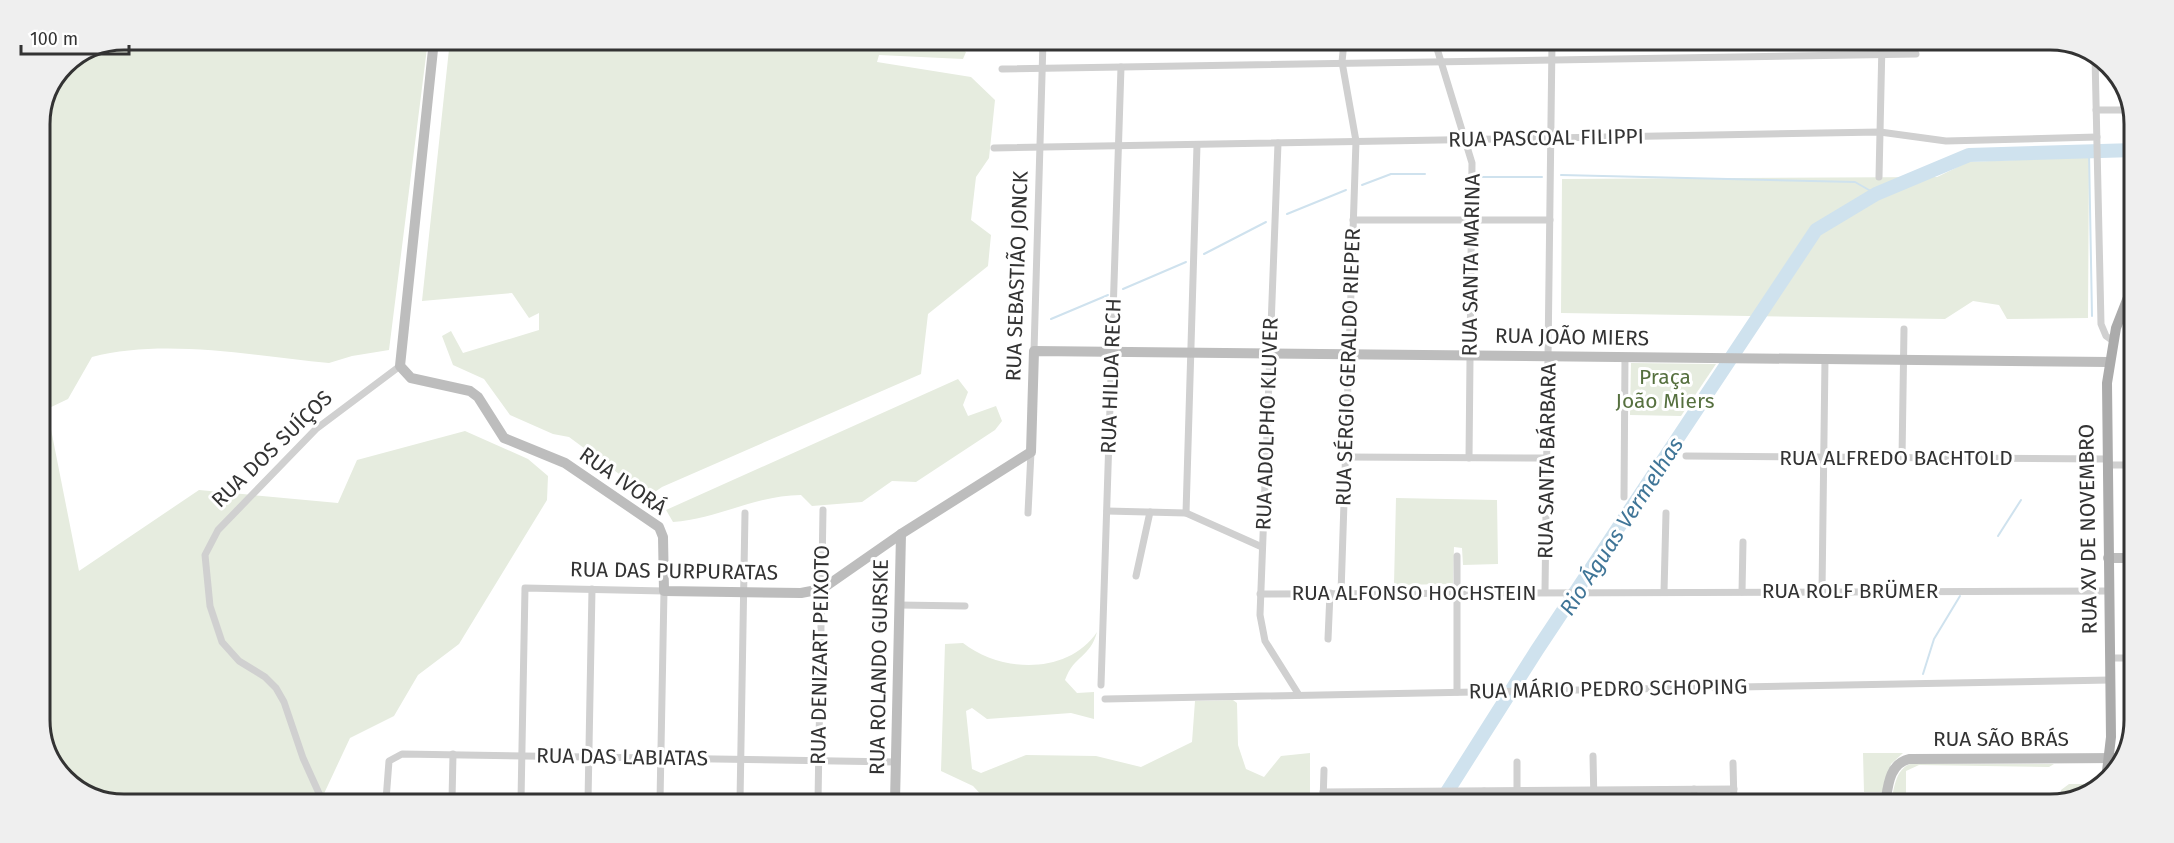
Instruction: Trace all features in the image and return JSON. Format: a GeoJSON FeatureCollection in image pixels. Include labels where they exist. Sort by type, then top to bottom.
{"type":"FeatureCollection","features":[{"type":"Feature","properties":{"kind":"main road","name":"RUA XV DE NOVEMBRO"},"geometry":{"type":"LineString","coordinates":[[2109,764],[2107,462],[2109,362],[2113,341],[2124,316]]}},
{"type":"Feature","properties":{"kind":"street"},"geometry":{"type":"LineString","coordinates":[[400,366],[433,49]]}},
{"type":"Feature","properties":{"kind":"street","name":"RUA SEBASTIÃO JONCK"},"geometry":{"type":"LineString","coordinates":[[1029,513],[1043,49]]}},
{"type":"Feature","properties":{"kind":"street","name":"RUA SÉRGIO GERALDO RIEPER"},"geometry":{"type":"LineString","coordinates":[[1341,593],[1356,141],[1342,62],[1343,49]]}},
{"type":"Feature","properties":{"kind":"street","name":"RUA SANTA MARINA"},"geometry":{"type":"LineString","coordinates":[[1437,49],[1472,163],[1469,458]]}},
{"type":"Feature","properties":{"kind":"street","name":"RUA SANTA BÁRBARA"},"geometry":{"type":"LineString","coordinates":[[1545,592],[1552,49]]}},
{"type":"Feature","properties":{"kind":"street"},"geometry":{"type":"LineString","coordinates":[[1879,177],[1882,49]]}},
{"type":"Feature","properties":{"kind":"street"},"geometry":{"type":"LineString","coordinates":[[1002,69],[1552,58],[1916,54]]}},
{"type":"Feature","properties":{"kind":"street"},"geometry":{"type":"LineString","coordinates":[[2095,65],[2101,324],[2106,336],[2113,341]]}},
{"type":"Feature","properties":{"kind":"street","name":"RUA HILDA RECH"},"geometry":{"type":"LineString","coordinates":[[1101,685],[1121,67]]}},
{"type":"Feature","properties":{"kind":"street"},"geometry":{"type":"LineString","coordinates":[[2096,110],[2123,110]]}},
{"type":"Feature","properties":{"kind":"street","name":"RUA PASCOAL FILIPPI"},"geometry":{"type":"LineString","coordinates":[[994,148],[1880,132],[1946,141],[2097,137]]}},
{"type":"Feature","properties":{"kind":"street","name":"RUA ADOLPHO KLUVER"},"geometry":{"type":"LineString","coordinates":[[1278,143],[1260,594],[1261,625],[1265,641],[1299,695]]}},
{"type":"Feature","properties":{"kind":"street"},"geometry":{"type":"LineString","coordinates":[[1186,513],[1197,144]]}},
{"type":"Feature","properties":{"kind":"street"},"geometry":{"type":"LineString","coordinates":[[1353,220],[1550,220]]}},
{"type":"Feature","properties":{"kind":"street"},"geometry":{"type":"LineString","coordinates":[[1902,458],[1904,329]]}},
{"type":"Feature","properties":{"kind":"street","name":"RUA JOÃO MIERS"},"geometry":{"type":"LineString","coordinates":[[1034,351],[2109,362]]}},
{"type":"Feature","properties":{"kind":"street"},"geometry":{"type":"LineString","coordinates":[[1624,497],[1626,357]]}},
{"type":"Feature","properties":{"kind":"street"},"geometry":{"type":"LineString","coordinates":[[1822,592],[1825,359]]}},
{"type":"Feature","properties":{"kind":"street","name":"RUA IVORÁ"},"geometry":{"type":"LineString","coordinates":[[400,366],[411,378],[470,391],[478,397],[504,438],[565,463],[659,526],[663,537],[664,591],[660,794]]}},
{"type":"Feature","properties":{"kind":"street","name":"RUA DOS SUÍÇOS"},"geometry":{"type":"LineString","coordinates":[[319,794],[303,758],[284,702],[276,688],[264,677],[239,661],[222,642],[210,606],[205,555],[218,530],[316,429],[400,366]]}},
{"type":"Feature","properties":{"kind":"street"},"geometry":{"type":"LineString","coordinates":[[822,589],[901,534],[1030,452]]}},
{"type":"Feature","properties":{"kind":"street","name":"RUA ALFREDO BACHTOLD"},"geometry":{"type":"LineString","coordinates":[[1686,456],[1902,458],[2124,464]]}},
{"type":"Feature","properties":{"kind":"street"},"geometry":{"type":"LineString","coordinates":[[1345,457],[1547,458]]}},
{"type":"Feature","properties":{"kind":"street","name":"RUA DENIZART PEIXOTO"},"geometry":{"type":"LineString","coordinates":[[818,794],[823,510]]}},
{"type":"Feature","properties":{"kind":"street"},"geometry":{"type":"LineString","coordinates":[[1107,511],[1186,513],[1262,547]]}},
{"type":"Feature","properties":{"kind":"street"},"geometry":{"type":"LineString","coordinates":[[1136,576],[1150,512]]}},
{"type":"Feature","properties":{"kind":"street"},"geometry":{"type":"LineString","coordinates":[[740,794],[745,513]]}},
{"type":"Feature","properties":{"kind":"street"},"geometry":{"type":"LineString","coordinates":[[1664,592],[1666,513]]}},
{"type":"Feature","properties":{"kind":"street","name":"RUA ROLANDO GURSKE"},"geometry":{"type":"LineString","coordinates":[[895,794],[901,534]]}},
{"type":"Feature","properties":{"kind":"street"},"geometry":{"type":"LineString","coordinates":[[1742,592],[1743,542]]}},
{"type":"Feature","properties":{"kind":"street"},"geometry":{"type":"LineString","coordinates":[[1457,556],[1457,692]]}},
{"type":"Feature","properties":{"kind":"street"},"geometry":{"type":"LineString","coordinates":[[2108,558],[2124,558]]}},
{"type":"Feature","properties":{"kind":"street","name":"RUA DAS PURPURATAS"},"geometry":{"type":"LineString","coordinates":[[522,755],[525,588],[801,593],[822,589]]}},
{"type":"Feature","properties":{"kind":"street"},"geometry":{"type":"LineString","coordinates":[[588,794],[592,589]]}},
{"type":"Feature","properties":{"kind":"street","name":"RUA ROLF BRÜMER"},"geometry":{"type":"LineString","coordinates":[[1591,592],[2109,591]]}},
{"type":"Feature","properties":{"kind":"street","name":"RUA ALFONSO HOCHSTEIN"},"geometry":{"type":"LineString","coordinates":[[1260,594],[1591,592]]}},
{"type":"Feature","properties":{"kind":"street"},"geometry":{"type":"LineString","coordinates":[[1328,639],[1330,593]]}},
{"type":"Feature","properties":{"kind":"street"},"geometry":{"type":"LineString","coordinates":[[899,605],[965,606]]}},
{"type":"Feature","properties":{"kind":"street"},"geometry":{"type":"LineString","coordinates":[[2110,658],[2124,658]]}},
{"type":"Feature","properties":{"kind":"street","name":"RUA MÁRIO PEDRO SCHOPING"},"geometry":{"type":"LineString","coordinates":[[1105,699],[2110,680]]}},
{"type":"Feature","properties":{"kind":"street"},"geometry":{"type":"LineString","coordinates":[[452,794],[453,754]]}},
{"type":"Feature","properties":{"kind":"street","name":"RUA DAS LABIATAS"},"geometry":{"type":"LineString","coordinates":[[386,794],[387,769],[394,756],[453,754],[896,762]]}},
{"type":"Feature","properties":{"kind":"street"},"geometry":{"type":"LineString","coordinates":[[521,794],[522,755]]}},
{"type":"Feature","properties":{"kind":"street"},"geometry":{"type":"LineString","coordinates":[[1593,756],[1594,794]]}},
{"type":"Feature","properties":{"kind":"street","name":"RUA SÃO BRÁS"},"geometry":{"type":"LineString","coordinates":[[1888,794],[1895,768],[1903,760],[1916,758],[2113,758]]}},
{"type":"Feature","properties":{"kind":"street"},"geometry":{"type":"LineString","coordinates":[[1517,762],[1517,791]]}},
{"type":"Feature","properties":{"kind":"street"},"geometry":{"type":"LineString","coordinates":[[1733,763],[1734,794]]}},
{"type":"Feature","properties":{"kind":"street"},"geometry":{"type":"LineString","coordinates":[[1324,770],[1323,792],[1734,789]]}},
{"type":"Feature","properties":{"kind":"street"},"geometry":{"type":"LineString","coordinates":[[1694,789],[1694,794]]}},
{"type":"Feature","properties":{"kind":"green space"},"geometry":{"type":"Polygon","coordinates":[[[124,49],[427,49],[389,350],[352,356],[329,363],[210,350],[149,349],[120,352],[92,357],[68,399],[49,408],[49,124],[55,95],[71,71],[95,55],[124,49]]]}},
{"type":"Feature","properties":{"kind":"green space"},"geometry":{"type":"Polygon","coordinates":[[[449,49],[962,49],[966,52],[963,59],[879,55],[877,62],[971,77],[995,100],[989,158],[976,177],[971,220],[991,235],[988,266],[928,314],[921,374],[662,487],[649,496],[569,437],[553,434],[510,415],[484,379],[453,365],[442,336],[451,331],[463,353],[539,330],[539,313],[529,318],[512,293],[422,301],[449,49]]]}},
{"type":"Feature","properties":{"kind":"green space"},"geometry":{"type":"Polygon","coordinates":[[[2089,157],[2088,318],[2007,319],[1999,305],[1973,301],[1945,319],[1561,313],[1562,179],[1937,177],[1968,162],[2089,157]]]}},
{"type":"Feature","properties":{"kind":"green space","name":"Praça João Miers"},"geometry":{"type":"Polygon","coordinates":[[[1631,363],[1716,364],[1681,416],[1630,415],[1631,363]]]}},
{"type":"Feature","properties":{"kind":"green space"},"geometry":{"type":"Polygon","coordinates":[[[958,379],[968,392],[963,405],[968,416],[996,406],[1002,421],[995,430],[916,482],[892,481],[862,502],[812,506],[801,495],[784,496],[706,517],[673,522],[666,510],[958,379]]]}},
{"type":"Feature","properties":{"kind":"green space"},"geometry":{"type":"Polygon","coordinates":[[[49,422],[79,571],[199,490],[338,503],[357,460],[465,431],[528,459],[548,476],[547,500],[459,644],[418,675],[394,716],[350,738],[324,794],[124,794],[100,790],[71,772],[53,743],[50,724],[49,422]]]}},
{"type":"Feature","properties":{"kind":"green space"},"geometry":{"type":"Polygon","coordinates":[[[1396,498],[1497,500],[1498,564],[1463,565],[1462,548],[1454,547],[1453,584],[1394,585],[1396,498]]]}},
{"type":"Feature","properties":{"kind":"green space"},"geometry":{"type":"Polygon","coordinates":[[[1097,632],[1090,647],[1073,666],[1065,680],[1077,693],[1094,692],[1094,719],[1071,713],[987,719],[972,708],[966,711],[972,769],[981,773],[1026,755],[1096,756],[1141,767],[1192,742],[1195,701],[1233,700],[1237,703],[1238,745],[1246,769],[1264,777],[1281,756],[1310,753],[1310,794],[980,794],[973,786],[941,771],[945,644],[963,643],[978,653],[996,660],[1033,665],[1069,656],[1084,646],[1097,632]]]}},
{"type":"Feature","properties":{"kind":"green space"},"geometry":{"type":"Polygon","coordinates":[[[1863,753],[1903,753],[1891,764],[1883,792],[1864,792],[1863,753]]]}},
{"type":"Feature","properties":{"kind":"green space"},"geometry":{"type":"Polygon","coordinates":[[[1910,764],[2054,764],[2049,767],[1919,765],[1906,771],[1906,794],[1893,794],[1898,775],[1910,764]]]}},
{"type":"Feature","properties":{"kind":"green space"},"geometry":{"type":"Polygon","coordinates":[[[2069,784],[2085,784],[2074,790],[2061,793],[2061,790],[2069,784]]]}},
{"type":"Feature","properties":{"kind":"waterway","name":"Rio Águas Vermelhas"},"geometry":{"type":"LineString","coordinates":[[1446,794],[1537,650],[1816,230],[1876,194],[1969,155],[2124,150]]}},
{"type":"Feature","properties":{"kind":"waterway"},"geometry":{"type":"LineString","coordinates":[[2089,152],[2092,316]]}},
{"type":"Feature","properties":{"kind":"waterway"},"geometry":{"type":"LineString","coordinates":[[1362,185],[1391,174],[1425,174]]}},
{"type":"Feature","properties":{"kind":"waterway"},"geometry":{"type":"LineString","coordinates":[[1561,175],[1855,182],[1876,194]]}},
{"type":"Feature","properties":{"kind":"waterway"},"geometry":{"type":"LineString","coordinates":[[1479,177],[1542,177]]}},
{"type":"Feature","properties":{"kind":"waterway"},"geometry":{"type":"LineString","coordinates":[[1287,214],[1346,190]]}},
{"type":"Feature","properties":{"kind":"waterway"},"geometry":{"type":"LineString","coordinates":[[1204,254],[1266,222]]}},
{"type":"Feature","properties":{"kind":"waterway"},"geometry":{"type":"LineString","coordinates":[[1123,289],[1186,262]]}},
{"type":"Feature","properties":{"kind":"waterway"},"geometry":{"type":"LineString","coordinates":[[1051,319],[1108,295]]}},
{"type":"Feature","properties":{"kind":"waterway"},"geometry":{"type":"LineString","coordinates":[[1998,536],[2021,500]]}},
{"type":"Feature","properties":{"kind":"waterway"},"geometry":{"type":"LineString","coordinates":[[1923,674],[1934,639],[1960,596]]}}]}
